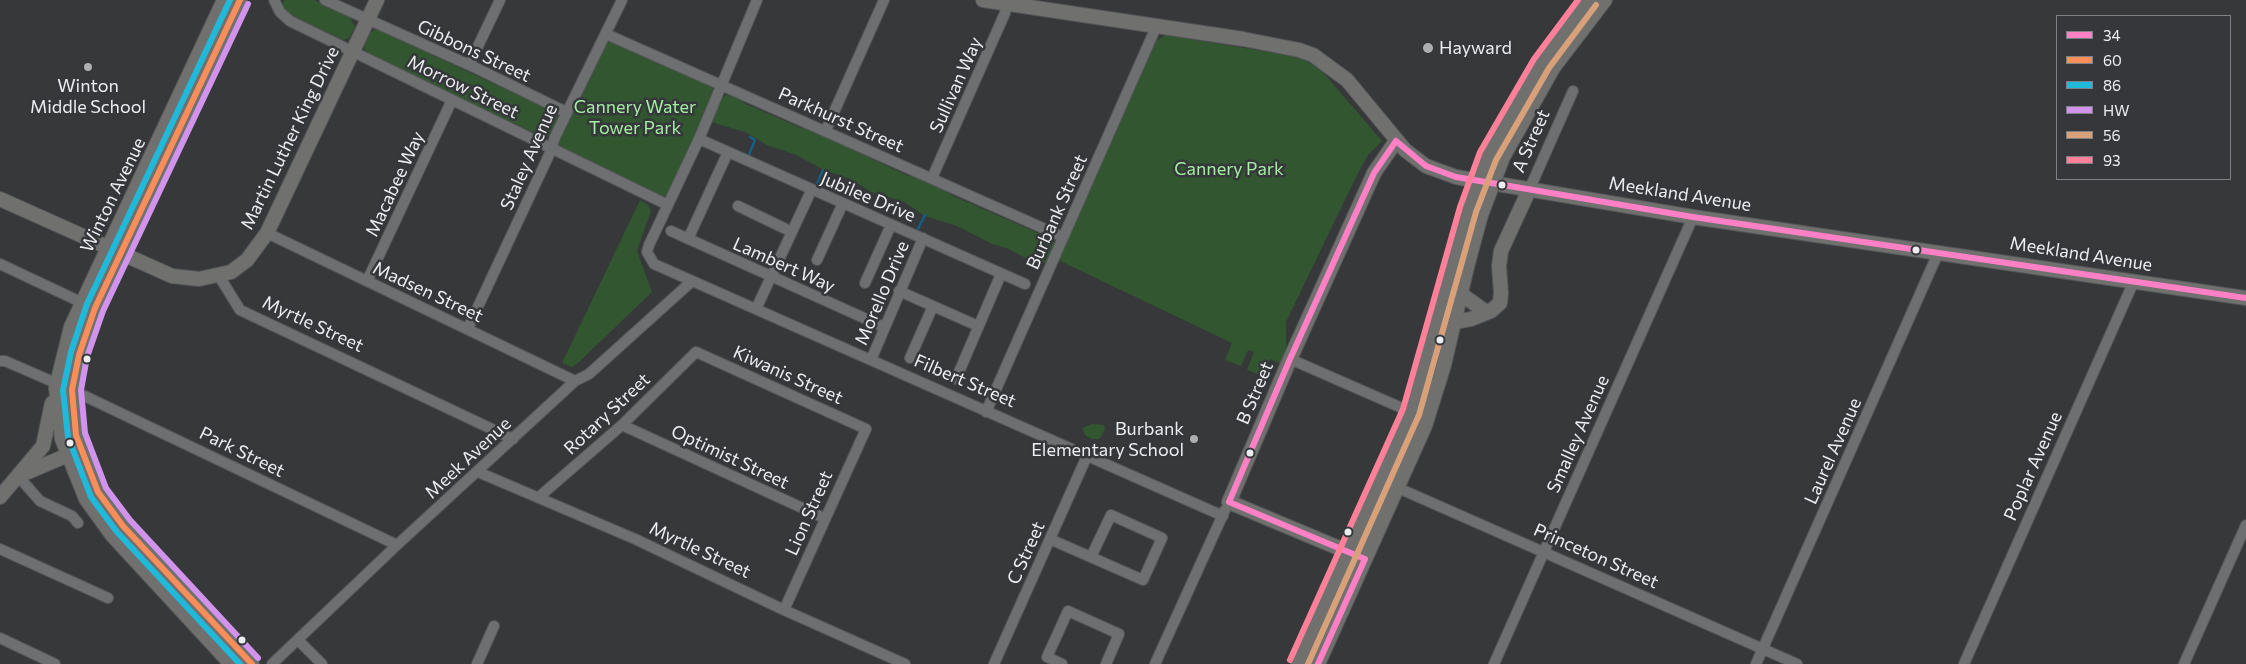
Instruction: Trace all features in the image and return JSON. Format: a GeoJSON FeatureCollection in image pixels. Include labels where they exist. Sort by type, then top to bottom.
{"type":"FeatureCollection","features":[{"type":"Feature","properties":{"kind":"main road","name":"Winton Avenue"},"geometry":{"type":"LineString","coordinates":[[114,251],[224,0]]}},
{"type":"Feature","properties":{"kind":"main road","name":"Winton Avenue"},"geometry":{"type":"LineString","coordinates":[[18,476],[43,446],[66,340],[88,305],[222,41],[240,0]]}},
{"type":"Feature","properties":{"kind":"main road","name":"Martin Luther King Drive"},"geometry":{"type":"LineString","coordinates":[[219,276],[247,260],[267,234],[377,0]]}},
{"type":"Feature","properties":{"kind":"main road"},"geometry":{"type":"LineString","coordinates":[[983,0],[1083,17],[1157,25]]}},
{"type":"Feature","properties":{"kind":"main road"},"geometry":{"type":"LineString","coordinates":[[1548,66],[1589,0]]}},
{"type":"Feature","properties":{"kind":"main road"},"geometry":{"type":"LineString","coordinates":[[1548,66],[1605,0]]}},
{"type":"Feature","properties":{"kind":"main road","name":"Meekland Avenue"},"geometry":{"type":"LineString","coordinates":[[1157,25],[1243,39],[1299,50],[1313,55],[1347,80],[1396,141],[1408,153],[1437,171],[1456,177],[1693,217],[1939,251],[2246,298]]}},
{"type":"Feature","properties":{"kind":"main road","name":"A Street"},"geometry":{"type":"LineString","coordinates":[[1318,664],[1425,426],[1455,322],[1481,215],[1503,157],[1548,66]]}},
{"type":"Feature","properties":{"kind":"main road","name":"A Street"},"geometry":{"type":"LineString","coordinates":[[1298,664],[1411,412],[1468,209],[1488,156],[1548,66]]}},
{"type":"Feature","properties":{"kind":"main road","name":"B Street"},"geometry":{"type":"LineString","coordinates":[[1229,502],[1374,173],[1396,141]]}},
{"type":"Feature","properties":{"kind":"main road","name":"A Street"},"geometry":{"type":"LineString","coordinates":[[1455,322],[1471,319],[1491,311],[1500,303],[1499,266],[1501,251],[1530,188]]}},
{"type":"Feature","properties":{"kind":"main road"},"geometry":{"type":"LineString","coordinates":[[0,199],[165,274],[199,279],[219,276]]}},
{"type":"Feature","properties":{"kind":"main road"},"geometry":{"type":"LineString","coordinates":[[1461,294],[1486,312]]}},
{"type":"Feature","properties":{"kind":"main road","name":"Winton Avenue"},"geometry":{"type":"LineString","coordinates":[[88,305],[72,390],[73,412],[80,450],[98,492],[123,526],[252,664]]}},
{"type":"Feature","properties":{"kind":"main road"},"geometry":{"type":"LineString","coordinates":[[57,385],[58,415],[67,455],[86,499],[112,535],[231,664]]}},
{"type":"Feature","properties":{"kind":"main road"},"geometry":{"type":"LineString","coordinates":[[0,497],[18,476],[80,450]]}},
{"type":"Feature","properties":{"kind":"main road"},"geometry":{"type":"LineString","coordinates":[[1229,502],[1365,559]]}},
{"type":"Feature","properties":{"kind":"street","name":"Morrow Street"},"geometry":{"type":"LineString","coordinates":[[274,0],[280,12],[290,22],[668,205]]}},
{"type":"Feature","properties":{"kind":"street","name":"Gibbons Street"},"geometry":{"type":"LineString","coordinates":[[324,0],[469,65],[566,112]]}},
{"type":"Feature","properties":{"kind":"street"},"geometry":{"type":"LineString","coordinates":[[469,65],[500,0]]}},
{"type":"Feature","properties":{"kind":"street","name":"Staley Avenue"},"geometry":{"type":"LineString","coordinates":[[468,328],[566,112],[600,40],[606,34],[622,0]]}},
{"type":"Feature","properties":{"kind":"street"},"geometry":{"type":"LineString","coordinates":[[668,205],[699,139],[757,0]]}},
{"type":"Feature","properties":{"kind":"street"},"geometry":{"type":"LineString","coordinates":[[826,130],[884,0]]}},
{"type":"Feature","properties":{"kind":"street","name":"Sullivan Way"},"geometry":{"type":"LineString","coordinates":[[932,178],[1005,13],[1007,4]]}},
{"type":"Feature","properties":{"kind":"street","name":"Burbank Street"},"geometry":{"type":"LineString","coordinates":[[986,412],[1157,25]]}},
{"type":"Feature","properties":{"kind":"street","name":"Parkhurst Street"},"geometry":{"type":"LineString","coordinates":[[606,34],[826,130],[1063,237]]}},
{"type":"Feature","properties":{"kind":"street","name":"A Street"},"geometry":{"type":"LineString","coordinates":[[1530,188],[1573,91]]}},
{"type":"Feature","properties":{"kind":"street","name":"Macabee Way"},"geometry":{"type":"LineString","coordinates":[[368,281],[452,100]]}},
{"type":"Feature","properties":{"kind":"street","name":"Jubilee Drive"},"geometry":{"type":"LineString","coordinates":[[699,139],[1025,284]]}},
{"type":"Feature","properties":{"kind":"street"},"geometry":{"type":"LineString","coordinates":[[688,239],[728,152]]}},
{"type":"Feature","properties":{"kind":"street"},"geometry":{"type":"LineString","coordinates":[[756,309],[790,231],[811,190]]}},
{"type":"Feature","properties":{"kind":"street"},"geometry":{"type":"LineString","coordinates":[[817,260],[843,203]]}},
{"type":"Feature","properties":{"kind":"street","name":"Filbert Street"},"geometry":{"type":"LineString","coordinates":[[668,205],[649,245],[648,256],[657,267],[986,412],[1011,421],[1223,516]]}},
{"type":"Feature","properties":{"kind":"street"},"geometry":{"type":"LineString","coordinates":[[738,206],[790,231]]}},
{"type":"Feature","properties":{"kind":"street","name":"Smalley Avenue"},"geometry":{"type":"LineString","coordinates":[[1494,664],[1693,217]]}},
{"type":"Feature","properties":{"kind":"street"},"geometry":{"type":"LineString","coordinates":[[865,283],[891,225]]}},
{"type":"Feature","properties":{"kind":"street","name":"Lambert Way"},"geometry":{"type":"LineString","coordinates":[[671,232],[884,327]]}},
{"type":"Feature","properties":{"kind":"street","name":"Madsen Street"},"geometry":{"type":"LineString","coordinates":[[267,234],[468,328],[575,381]]}},
{"type":"Feature","properties":{"kind":"street","name":"Morello Drive"},"geometry":{"type":"LineString","coordinates":[[871,360],[923,238]]}},
{"type":"Feature","properties":{"kind":"street","name":"Laurel Avenue"},"geometry":{"type":"LineString","coordinates":[[1756,664],[1939,251]]}},
{"type":"Feature","properties":{"kind":"street"},"geometry":{"type":"LineString","coordinates":[[0,264],[88,305]]}},
{"type":"Feature","properties":{"kind":"street"},"geometry":{"type":"LineString","coordinates":[[956,379],[1001,274]]}},
{"type":"Feature","properties":{"kind":"street","name":"Myrtle Street"},"geometry":{"type":"LineString","coordinates":[[219,276],[240,310],[513,439]]}},
{"type":"Feature","properties":{"kind":"street","name":"Poplar Avenue"},"geometry":{"type":"LineString","coordinates":[[1964,664],[2134,281]]}},
{"type":"Feature","properties":{"kind":"street","name":"Meek Avenue"},"geometry":{"type":"LineString","coordinates":[[272,664],[397,545],[575,381],[589,374],[691,282]]}},
{"type":"Feature","properties":{"kind":"street"},"geometry":{"type":"LineString","coordinates":[[899,292],[978,326]]}},
{"type":"Feature","properties":{"kind":"street"},"geometry":{"type":"LineString","coordinates":[[910,358],[933,306]]}},
{"type":"Feature","properties":{"kind":"street","name":"Rotary Street"},"geometry":{"type":"LineString","coordinates":[[539,498],[622,425],[696,352]]}},
{"type":"Feature","properties":{"kind":"street","name":"Kiwanis Street"},"geometry":{"type":"LineString","coordinates":[[696,352],[866,429]]}},
{"type":"Feature","properties":{"kind":"street"},"geometry":{"type":"LineString","coordinates":[[1290,360],[1411,412]]}},
{"type":"Feature","properties":{"kind":"street","name":"Park Street"},"geometry":{"type":"LineString","coordinates":[[0,361],[5,361],[72,390],[397,545]]}},
{"type":"Feature","properties":{"kind":"street","name":"Optimist Street"},"geometry":{"type":"LineString","coordinates":[[622,425],[824,518]]}},
{"type":"Feature","properties":{"kind":"street","name":"Lion Street"},"geometry":{"type":"LineString","coordinates":[[784,610],[824,518],[866,429]]}},
{"type":"Feature","properties":{"kind":"street","name":"C Street"},"geometry":{"type":"LineString","coordinates":[[994,664],[1087,456]]}},
{"type":"Feature","properties":{"kind":"street","name":"Myrtle Street"},"geometry":{"type":"LineString","coordinates":[[478,472],[680,560],[784,610],[905,664]]}},
{"type":"Feature","properties":{"kind":"street"},"geometry":{"type":"LineString","coordinates":[[18,476],[40,501],[72,516],[78,523]]}},
{"type":"Feature","properties":{"kind":"street","name":"Princeton Street"},"geometry":{"type":"LineString","coordinates":[[1380,480],[1797,664]]}},
{"type":"Feature","properties":{"kind":"street","name":"B Street"},"geometry":{"type":"LineString","coordinates":[[1155,664],[1229,502]]}},
{"type":"Feature","properties":{"kind":"street"},"geometry":{"type":"LineString","coordinates":[[1050,539],[1143,580],[1162,538],[1111,515],[1091,557]]}},
{"type":"Feature","properties":{"kind":"street"},"geometry":{"type":"LineString","coordinates":[[2184,664],[2246,525]]}},
{"type":"Feature","properties":{"kind":"street"},"geometry":{"type":"LineString","coordinates":[[0,549],[108,598]]}},
{"type":"Feature","properties":{"kind":"street"},"geometry":{"type":"LineString","coordinates":[[1062,664],[1048,657],[1068,611],[1119,634],[1106,664]]}},
{"type":"Feature","properties":{"kind":"street"},"geometry":{"type":"LineString","coordinates":[[476,664],[494,626]]}},
{"type":"Feature","properties":{"kind":"street"},"geometry":{"type":"LineString","coordinates":[[0,638],[56,664]]}},
{"type":"Feature","properties":{"kind":"street"},"geometry":{"type":"LineString","coordinates":[[298,640],[322,664]]}},
{"type":"Feature","properties":{"kind":"green space"},"geometry":{"type":"Polygon","coordinates":[[[284,0],[315,0],[349,16],[355,27],[349,38],[340,41],[285,15],[282,7],[284,0]]]}},
{"type":"Feature","properties":{"kind":"green space"},"geometry":{"type":"Polygon","coordinates":[[[374,30],[379,30],[554,112],[558,117],[552,133],[547,137],[541,136],[368,54],[363,46],[370,33],[374,30]]]}},
{"type":"Feature","properties":{"kind":"green space","name":"Cannery Park"},"geometry":{"type":"Polygon","coordinates":[[[1165,35],[1300,57],[1322,71],[1382,141],[1368,155],[1356,177],[1286,322],[1286,366],[1270,359],[1263,376],[1247,370],[1254,352],[1248,350],[1241,366],[1225,360],[1232,343],[1058,260],[1155,42],[1165,35]]]}},
{"type":"Feature","properties":{"kind":"green space","name":"Cannery Water Tower Park"},"geometry":{"type":"Polygon","coordinates":[[[607,42],[615,43],[709,85],[714,90],[714,96],[672,190],[667,196],[660,196],[562,150],[558,146],[558,138],[607,42]]]}},
{"type":"Feature","properties":{"kind":"green space"},"geometry":{"type":"Polygon","coordinates":[[[732,94],[742,99],[744,103],[801,128],[805,127],[908,176],[912,174],[949,190],[951,195],[1040,234],[1044,233],[1052,237],[1055,245],[1047,262],[1038,265],[1009,249],[992,244],[957,226],[925,216],[904,202],[871,192],[851,179],[826,171],[796,155],[767,145],[745,132],[711,122],[722,98],[732,94]]]}},
{"type":"Feature","properties":{"kind":"green space"},"geometry":{"type":"Polygon","coordinates":[[[640,200],[648,205],[651,211],[637,251],[652,292],[573,367],[562,363],[640,200]]]}},
{"type":"Feature","properties":{"kind":"green space"},"geometry":{"type":"Polygon","coordinates":[[[1092,424],[1104,425],[1105,430],[1099,439],[1091,439],[1085,435],[1082,428],[1092,424]]]}},
{"type":"Feature","properties":{"kind":"waterway"},"geometry":{"type":"LineString","coordinates":[[748,157],[755,140],[750,137]]}},
{"type":"Feature","properties":{"kind":"waterway"},"geometry":{"type":"LineString","coordinates":[[816,186],[823,170]]}},
{"type":"Feature","properties":{"kind":"waterway"},"geometry":{"type":"LineString","coordinates":[[917,231],[925,215]]}},
{"type":"Feature","properties":{"kind":"transit line","name":"86"},"geometry":{"type":"LineString","coordinates":[[230,0],[87,304],[71,352],[63,390],[68,437],[91,497],[117,532],[240,664]]}},
{"type":"Feature","properties":{"kind":"transit line","name":"60"},"geometry":{"type":"LineString","coordinates":[[240,0],[95,308],[79,355],[72,390],[76,435],[98,492],[123,526],[252,664]]}},
{"type":"Feature","properties":{"kind":"transit line","name":"93"},"geometry":{"type":"LineString","coordinates":[[1290,660],[1403,409],[1460,207],[1480,152],[1534,59],[1578,0]]}},
{"type":"Feature","properties":{"kind":"transit line","name":"HW"},"geometry":{"type":"LineString","coordinates":[[248,4],[103,311],[87,357],[81,390],[85,433],[106,488],[130,520],[258,658]]}},
{"type":"Feature","properties":{"kind":"transit line","name":"56"},"geometry":{"type":"LineString","coordinates":[[1308,664],[1419,415],[1476,212],[1496,160],[1549,68],[1596,5]]}},
{"type":"Feature","properties":{"kind":"transit line","name":"34"},"geometry":{"type":"LineString","coordinates":[[1396,141],[1426,166],[1456,177],[1693,217],[2246,298]]}},
{"type":"Feature","properties":{"kind":"transit line","name":"34"},"geometry":{"type":"LineString","coordinates":[[1229,502],[1290,359],[1374,173],[1396,141]]}},
{"type":"Feature","properties":{"kind":"transit line","name":"34"},"geometry":{"type":"LineString","coordinates":[[1229,502],[1365,559],[1318,664]]}},
{"type":"Feature","properties":{"kind":"place","name":"Hayward"},"geometry":{"type":"Point","coordinates":[1428,48]}},
{"type":"Feature","properties":{"kind":"place","name":"Winton Middle School"},"geometry":{"type":"Point","coordinates":[88,67]}},
{"type":"Feature","properties":{"kind":"place","name":"Burbank Elementary School"},"geometry":{"type":"Point","coordinates":[1194,439]}}]}
